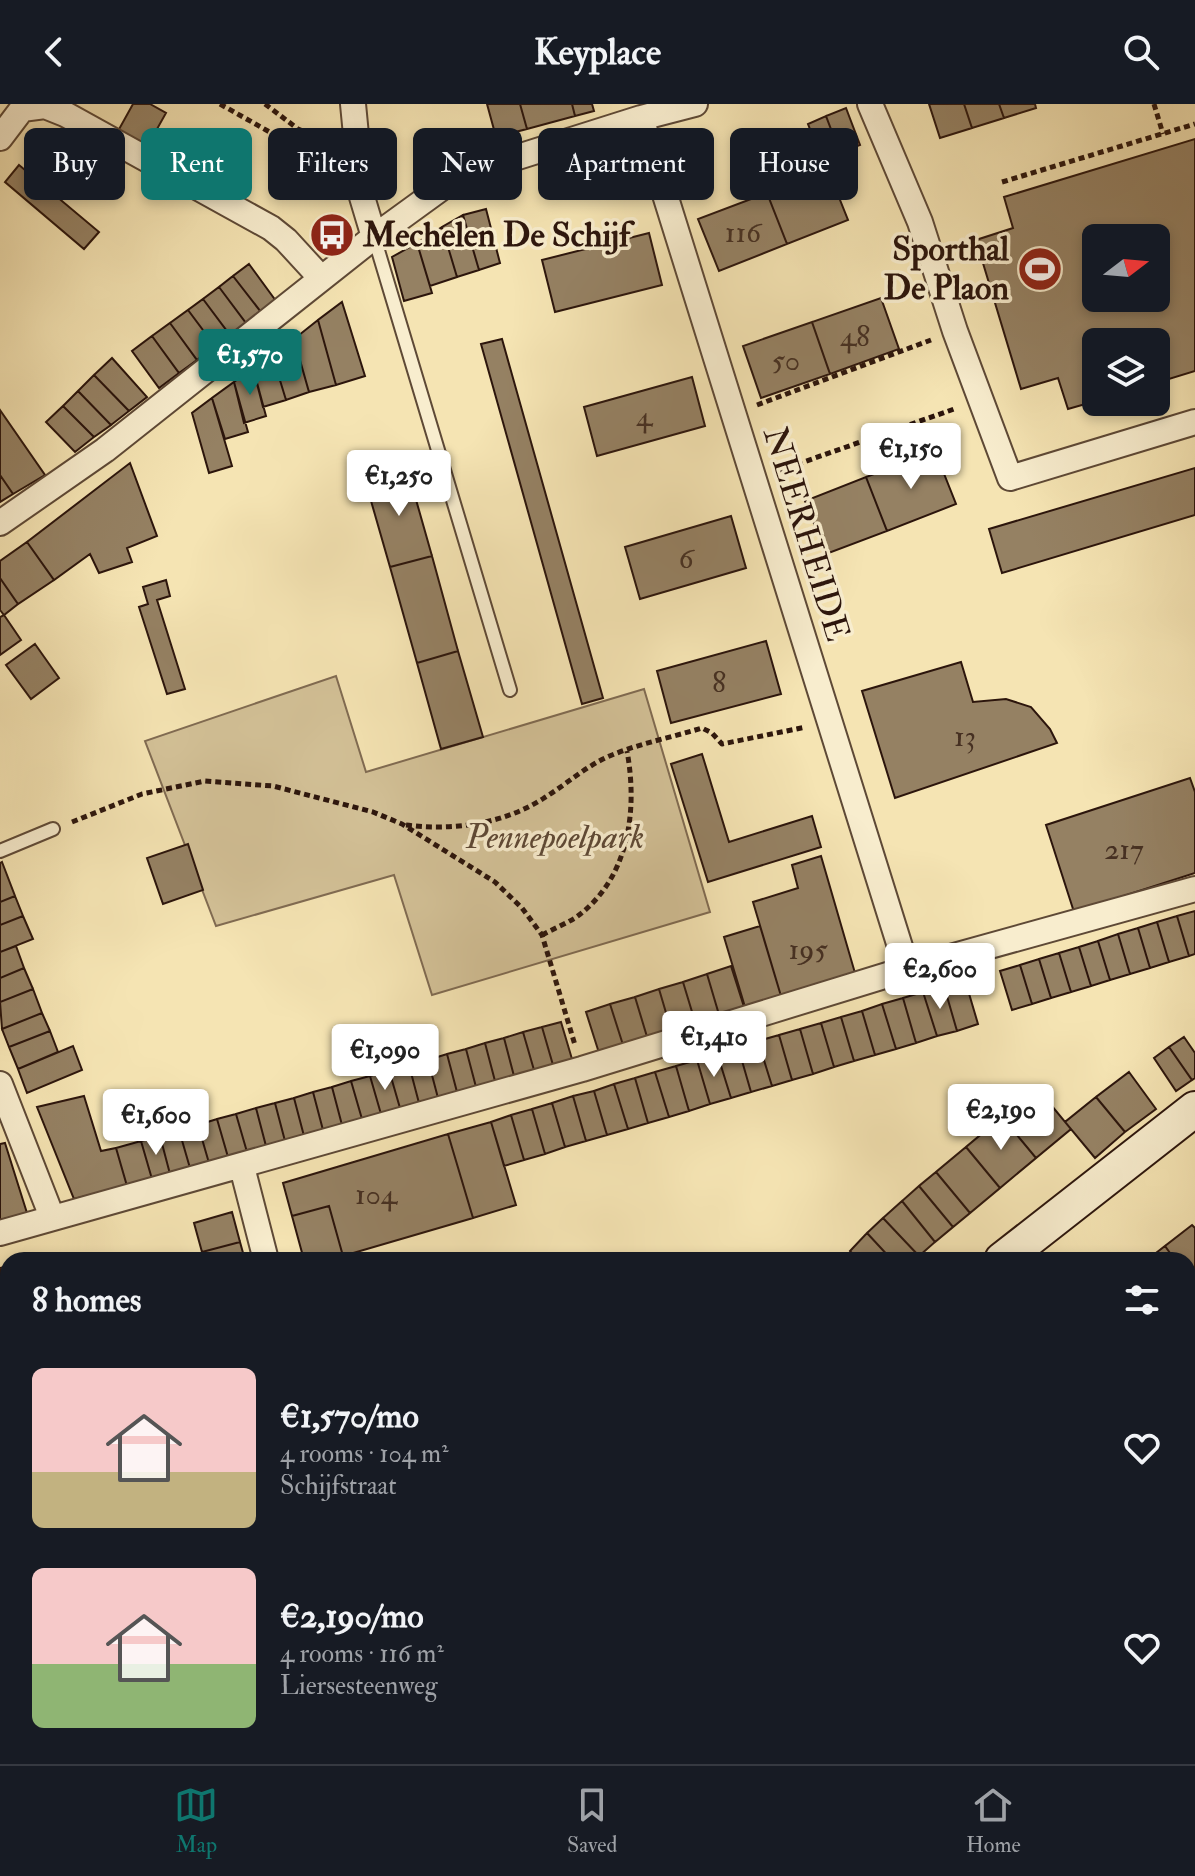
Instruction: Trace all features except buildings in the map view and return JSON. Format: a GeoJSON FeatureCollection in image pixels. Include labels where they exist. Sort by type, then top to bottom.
{"type":"FeatureCollection","features":[{"type":"Feature","properties":{"kind":"main road"},"geometry":{"type":"LineString","coordinates":[[1012,1252],[1195,1109]]}},
{"type":"Feature","properties":{"kind":"street"},"geometry":{"type":"LineString","coordinates":[[353,104],[362,197],[374,237]]}},
{"type":"Feature","properties":{"kind":"street"},"geometry":{"type":"LineString","coordinates":[[0,523],[105,450],[321,278],[458,176],[695,104]]}},
{"type":"Feature","properties":{"kind":"street"},"geometry":{"type":"LineString","coordinates":[[870,104],[920,222],[955,331],[1010,478],[1195,422]]}},
{"type":"Feature","properties":{"kind":"street"},"geometry":{"type":"LineString","coordinates":[[0,138],[22,109],[45,106],[65,114],[271,228],[321,278]]}},
{"type":"Feature","properties":{"kind":"street","name":"NEERHEIDE"},"geometry":{"type":"LineString","coordinates":[[641,118],[907,969]]}},
{"type":"Feature","properties":{"kind":"street"},"geometry":{"type":"LineString","coordinates":[[0,1233],[242,1167],[582,1069],[907,969],[1195,889]]}},
{"type":"Feature","properties":{"kind":"street"},"geometry":{"type":"LineString","coordinates":[[0,1084],[52,1217]]}},
{"type":"Feature","properties":{"kind":"street"},"geometry":{"type":"LineString","coordinates":[[242,1167],[264,1252]]}},
{"type":"Feature","properties":{"kind":"lane"},"geometry":{"type":"LineString","coordinates":[[374,237],[510,690]]}},
{"type":"Feature","properties":{"kind":"lane"},"geometry":{"type":"LineString","coordinates":[[0,851],[53,829]]}},
{"type":"Feature","properties":{"kind":"path"},"geometry":{"type":"LineString","coordinates":[[220,104],[282,139],[298,129],[265,104]]}},
{"type":"Feature","properties":{"kind":"path"},"geometry":{"type":"LineString","coordinates":[[1154,104],[1163,134]]}},
{"type":"Feature","properties":{"kind":"path"},"geometry":{"type":"LineString","coordinates":[[1002,182],[1195,124]]}},
{"type":"Feature","properties":{"kind":"path"},"geometry":{"type":"LineString","coordinates":[[733,413],[955,331]]}},
{"type":"Feature","properties":{"kind":"path"},"geometry":{"type":"LineString","coordinates":[[755,480],[981,399]]}},
{"type":"Feature","properties":{"kind":"path"},"geometry":{"type":"LineString","coordinates":[[402,824],[433,828],[505,818],[542,799],[613,754],[702,728],[722,744],[830,722]]}},
{"type":"Feature","properties":{"kind":"path"},"geometry":{"type":"LineString","coordinates":[[542,935],[576,917],[605,887],[624,853],[632,817],[631,772],[627,751]]}},
{"type":"Feature","properties":{"kind":"path"},"geometry":{"type":"LineString","coordinates":[[53,829],[142,794],[205,781],[273,786],[373,812],[402,824],[495,882],[522,908],[542,935],[582,1069]]}},
{"type":"Feature","properties":{"kind":"green space","name":"Pennepoelpark"},"geometry":{"type":"Polygon","coordinates":[[[336,676],[366,772],[644,689],[710,912],[432,995],[394,875],[216,926],[145,741],[336,676]]]}},
{"type":"Feature","properties":{"kind":"place","name":"Mechelen De Schijf"},"geometry":{"type":"Point","coordinates":[332,235]}},
{"type":"Feature","properties":{"kind":"place","name":"Sporthal De Plaon"},"geometry":{"type":"Point","coordinates":[1040,269]}}]}
